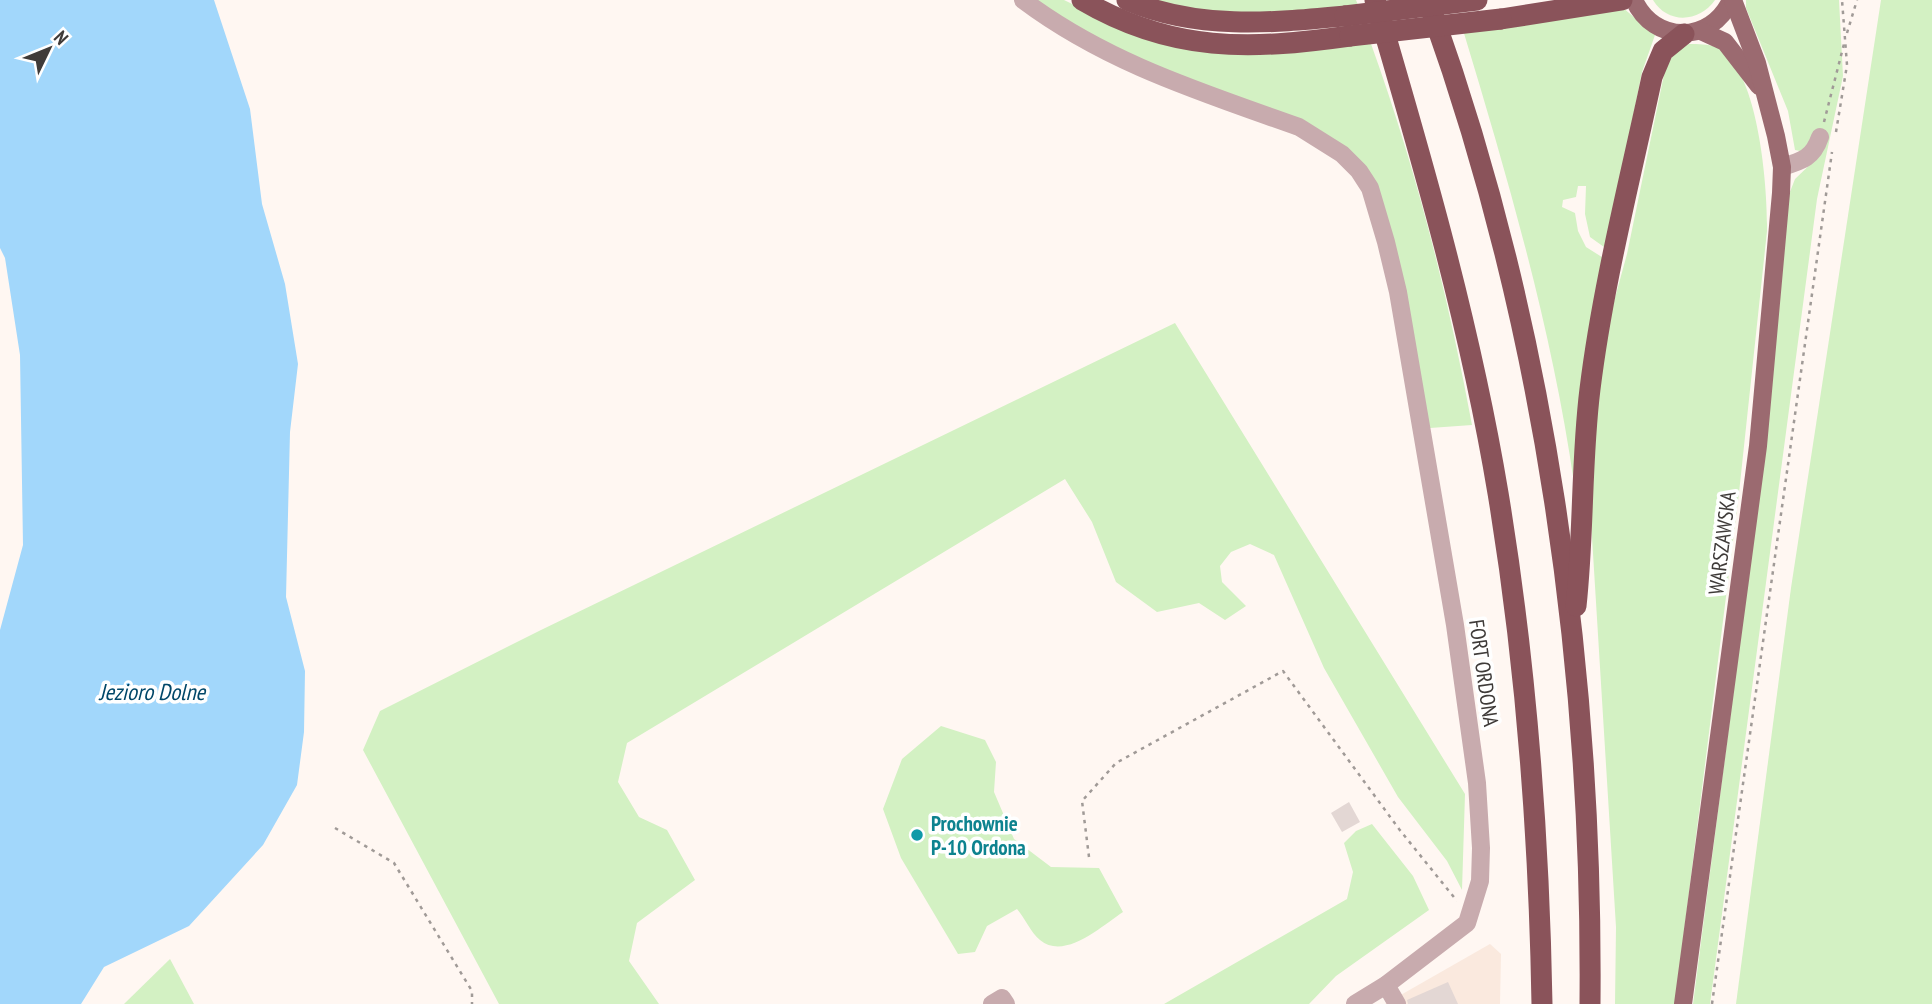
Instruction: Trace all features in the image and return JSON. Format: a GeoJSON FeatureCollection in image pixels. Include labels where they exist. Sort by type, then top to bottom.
{"type":"FeatureCollection","features":[{"type":"Feature","properties":{"kind":"highway"},"geometry":{"type":"LineString","coordinates":[[1082,0],[1110,17],[1160,36],[1210,45],[1276,46],[1348,26],[1477,0]]}},
{"type":"Feature","properties":{"kind":"highway"},"geometry":{"type":"LineString","coordinates":[[1126,0],[1149,10],[1217,23],[1348,26],[1501,19],[1622,0]]}},
{"type":"Feature","properties":{"kind":"highway"},"geometry":{"type":"LineString","coordinates":[[1375,0],[1431,190],[1498,492],[1520,649],[1532,769],[1542,1004]]}},
{"type":"Feature","properties":{"kind":"highway"},"geometry":{"type":"LineString","coordinates":[[1427,0],[1463,107],[1512,286],[1547,458],[1572,642],[1585,795],[1591,931],[1590,1004]]}},
{"type":"Feature","properties":{"kind":"highway"},"geometry":{"type":"LineString","coordinates":[[1572,642],[1581,559],[1587,417],[1595,355],[1652,76],[1663,51],[1693,32]]}},
{"type":"Feature","properties":{"kind":"main road","name":"WARSZAWSKA"},"geometry":{"type":"LineString","coordinates":[[1634,0],[1646,19],[1656,27],[1693,32],[1725,42],[1761,89]]}},
{"type":"Feature","properties":{"kind":"main road","name":"WARSZAWSKA"},"geometry":{"type":"LineString","coordinates":[[1683,1004],[1758,446],[1782,167],[1761,89],[1757,63],[1732,0]]}},
{"type":"Feature","properties":{"kind":"main road"},"geometry":{"type":"LineString","coordinates":[[1693,32],[1718,19],[1732,0]]}},
{"type":"Feature","properties":{"kind":"street","name":"FORT ORDONA"},"geometry":{"type":"LineString","coordinates":[[1023,0],[1059,27],[1108,55],[1299,127],[1342,154],[1359,171],[1370,188],[1398,292],[1455,625],[1477,783],[1480,881],[1467,923]]}},
{"type":"Feature","properties":{"kind":"street"},"geometry":{"type":"LineString","coordinates":[[1782,167],[1808,158],[1815,151],[1820,137]]}},
{"type":"Feature","properties":{"kind":"street"},"geometry":{"type":"LineString","coordinates":[[1355,1004],[1386,985],[1467,923]]}},
{"type":"Feature","properties":{"kind":"street"},"geometry":{"type":"LineString","coordinates":[[1386,985],[1397,1004]]}},
{"type":"Feature","properties":{"kind":"street"},"geometry":{"type":"LineString","coordinates":[[992,1004],[1002,998],[1006,1004]]}},
{"type":"Feature","properties":{"kind":"path"},"geometry":{"type":"LineString","coordinates":[[1712,1004],[1827,182],[1846,80],[1846,36],[1842,0]]}},
{"type":"Feature","properties":{"kind":"path"},"geometry":{"type":"LineString","coordinates":[[1820,137],[1857,0]]}},
{"type":"Feature","properties":{"kind":"path"},"geometry":{"type":"LineString","coordinates":[[1089,857],[1082,800],[1116,763],[1283,671],[1399,829],[1455,895],[1467,923]]}},
{"type":"Feature","properties":{"kind":"path"},"geometry":{"type":"LineString","coordinates":[[335,828],[394,863],[472,991],[472,1004]]}},
{"type":"Feature","properties":{"kind":"shaded area"},"geometry":{"type":"Polygon","coordinates":[[[1490,944],[1501,954],[1500,1004],[1385,1004],[1490,944]]]}},
{"type":"Feature","properties":{"kind":"green space"},"geometry":{"type":"Polygon","coordinates":[[[1034,0],[1064,0],[1136,35],[1370,41],[1402,135],[1429,231],[1472,425],[1430,428],[1358,164],[1116,52],[1034,0]]]}},
{"type":"Feature","properties":{"kind":"green space"},"geometry":{"type":"Polygon","coordinates":[[[1152,0],[1356,0],[1358,5],[1268,14],[1219,14],[1152,0]]]}},
{"type":"Feature","properties":{"kind":"green space"},"geometry":{"type":"Polygon","coordinates":[[[1653,0],[1715,0],[1701,13],[1684,18],[1667,14],[1653,0]]]}},
{"type":"Feature","properties":{"kind":"green space"},"geometry":{"type":"Polygon","coordinates":[[[1746,0],[1839,0],[1843,76],[1817,199],[1710,1004],[1693,1004],[1735,680],[1788,197],[1795,179],[1820,155],[1795,150],[1788,111],[1746,8],[1746,0]]]}},
{"type":"Feature","properties":{"kind":"green space"},"geometry":{"type":"Polygon","coordinates":[[[1881,0],[1932,0],[1932,1004],[1736,1004],[1791,588],[1881,0]]]}},
{"type":"Feature","properties":{"kind":"green space"},"geometry":{"type":"Polygon","coordinates":[[[1622,7],[1655,35],[1642,72],[1607,246],[1604,247],[1590,237],[1585,214],[1586,186],[1578,186],[1576,197],[1563,200],[1562,207],[1575,213],[1578,231],[1586,247],[1605,259],[1574,483],[1541,311],[1512,198],[1463,30],[1622,7]]]}},
{"type":"Feature","properties":{"kind":"green space"},"geometry":{"type":"Polygon","coordinates":[[[1689,44],[1716,47],[1731,59],[1742,78],[1751,103],[1763,160],[1767,231],[1739,493],[1675,1004],[1615,1004],[1616,927],[1591,521],[1598,390],[1610,316],[1627,254],[1666,65],[1679,48],[1689,44]]]}},
{"type":"Feature","properties":{"kind":"green space"},"geometry":{"type":"Polygon","coordinates":[[[1175,323],[1465,794],[1462,890],[1447,861],[1398,797],[1324,668],[1274,555],[1250,544],[1231,552],[1220,566],[1222,582],[1246,606],[1225,620],[1199,603],[1157,612],[1116,582],[1092,522],[1065,479],[627,743],[618,782],[639,817],[667,830],[695,880],[637,923],[629,961],[659,1004],[499,1004],[363,750],[380,711],[541,630],[1175,323]]]}},
{"type":"Feature","properties":{"kind":"green space"},"geometry":{"type":"Polygon","coordinates":[[[941,726],[985,740],[996,762],[994,792],[1014,839],[1051,867],[1099,868],[1123,912],[1083,939],[1061,946],[1040,940],[1017,909],[987,926],[975,952],[958,954],[901,858],[883,809],[902,759],[941,726]]]}},
{"type":"Feature","properties":{"kind":"green space"},"geometry":{"type":"Polygon","coordinates":[[[1372,824],[1413,876],[1429,910],[1336,976],[1309,1004],[1164,1004],[1347,899],[1353,872],[1344,843],[1356,831],[1372,824]]]}},
{"type":"Feature","properties":{"kind":"green space"},"geometry":{"type":"Polygon","coordinates":[[[170,959],[194,1004],[124,1004],[170,959]]]}},
{"type":"Feature","properties":{"kind":"water","name":"Jezioro Dolne"},"geometry":{"type":"Polygon","coordinates":[[[0,0],[214,0],[250,109],[262,204],[285,284],[298,364],[290,432],[286,597],[305,671],[304,732],[297,785],[263,845],[189,926],[104,967],[81,1004],[0,1004],[0,630],[23,545],[20,355],[5,258],[0,248],[0,0]]]}},
{"type":"Feature","properties":{"kind":"building"},"geometry":{"type":"Polygon","coordinates":[[[1349,802],[1360,822],[1342,832],[1331,813],[1349,802]]]}},
{"type":"Feature","properties":{"kind":"building"},"geometry":{"type":"Polygon","coordinates":[[[1448,982],[1458,1004],[1408,1004],[1407,1000],[1448,982]]]}},
{"type":"Feature","properties":{"kind":"place","name":"Prochownie P-10 Ordona"},"geometry":{"type":"Point","coordinates":[917,835]}}]}
